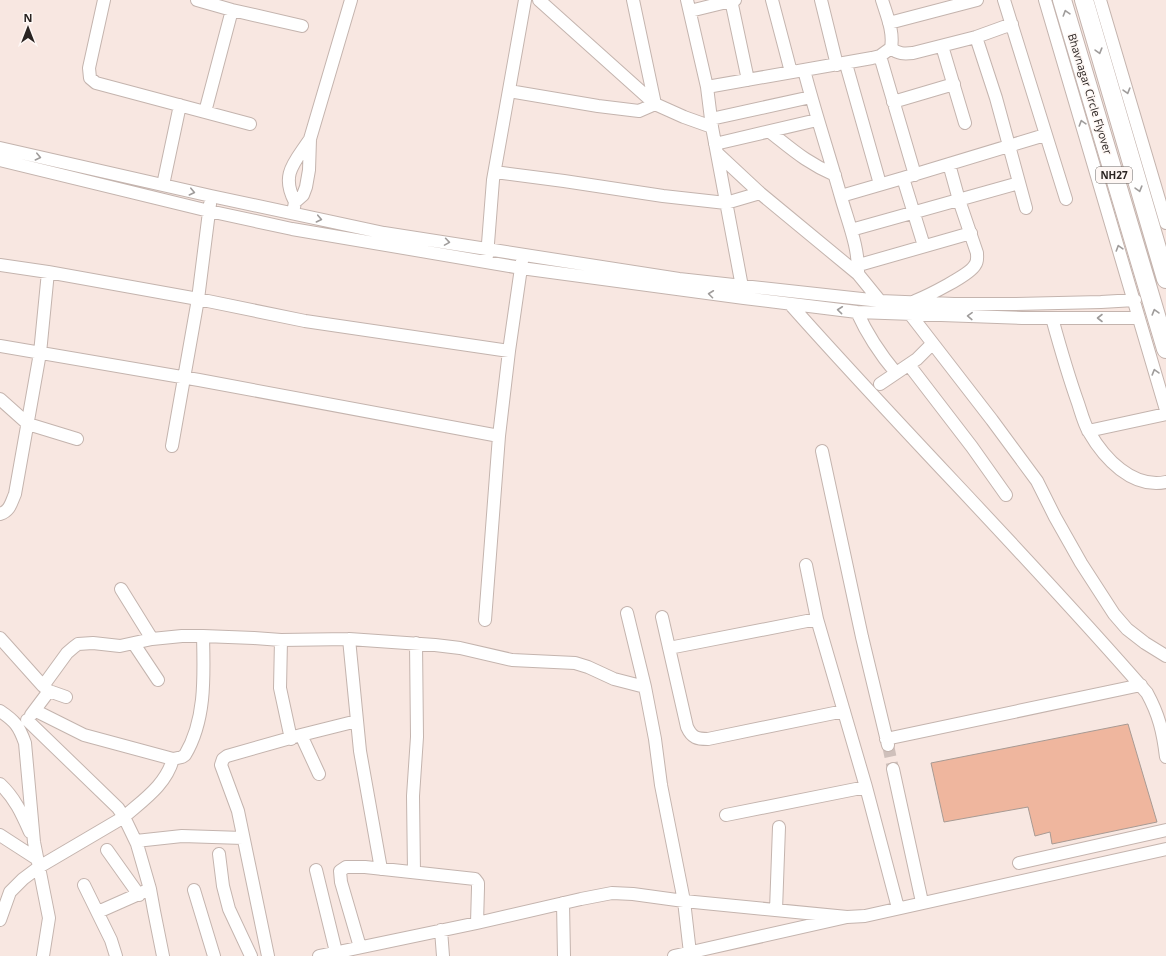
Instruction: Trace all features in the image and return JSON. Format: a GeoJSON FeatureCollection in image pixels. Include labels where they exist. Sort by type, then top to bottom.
{"type":"FeatureCollection","features":[{"type":"Feature","properties":{"kind":"highway","name":"Bhavnagar Circle Flyover"},"geometry":{"type":"LineString","coordinates":[[1062,0],[1166,350]]}},
{"type":"Feature","properties":{"kind":"highway","name":"Bhavnagar Circle Flyover"},"geometry":{"type":"LineString","coordinates":[[1084,0],[1166,279]]}},
{"type":"Feature","properties":{"kind":"street"},"geometry":{"type":"LineString","coordinates":[[104,0],[89,68],[90,78],[96,83],[250,124]]}},
{"type":"Feature","properties":{"kind":"street"},"geometry":{"type":"LineString","coordinates":[[197,0],[232,10],[302,26]]}},
{"type":"Feature","properties":{"kind":"street"},"geometry":{"type":"LineString","coordinates":[[294,207],[303,195],[306,187],[309,170],[310,139],[351,0]]}},
{"type":"Feature","properties":{"kind":"street"},"geometry":{"type":"LineString","coordinates":[[486,263],[495,172],[525,0]]}},
{"type":"Feature","properties":{"kind":"street"},"geometry":{"type":"LineString","coordinates":[[539,0],[655,104],[684,117],[711,123],[811,97]]}},
{"type":"Feature","properties":{"kind":"street"},"geometry":{"type":"LineString","coordinates":[[633,0],[655,104]]}},
{"type":"Feature","properties":{"kind":"street"},"geometry":{"type":"LineString","coordinates":[[744,298],[711,123],[707,87],[689,6],[733,0],[748,80]]}},
{"type":"Feature","properties":{"kind":"street"},"geometry":{"type":"LineString","coordinates":[[772,0],[791,72]]}},
{"type":"Feature","properties":{"kind":"street"},"geometry":{"type":"LineString","coordinates":[[821,0],[880,184]]}},
{"type":"Feature","properties":{"kind":"street"},"geometry":{"type":"LineString","coordinates":[[882,0],[892,33],[891,48]]}},
{"type":"Feature","properties":{"kind":"street"},"geometry":{"type":"LineString","coordinates":[[889,23],[977,0]]}},
{"type":"Feature","properties":{"kind":"street"},"geometry":{"type":"LineString","coordinates":[[1004,0],[1066,199]]}},
{"type":"Feature","properties":{"kind":"street"},"geometry":{"type":"LineString","coordinates":[[1045,0],[1135,300],[1166,410]]}},
{"type":"Feature","properties":{"kind":"street"},"geometry":{"type":"LineString","coordinates":[[1100,0],[1166,223]]}},
{"type":"Feature","properties":{"kind":"street"},"geometry":{"type":"LineString","coordinates":[[205,112],[232,10]]}},
{"type":"Feature","properties":{"kind":"street"},"geometry":{"type":"LineString","coordinates":[[891,48],[896,52],[904,54],[976,37],[1012,24]]}},
{"type":"Feature","properties":{"kind":"street"},"geometry":{"type":"LineString","coordinates":[[976,37],[996,98],[1026,208]]}},
{"type":"Feature","properties":{"kind":"street"},"geometry":{"type":"LineString","coordinates":[[942,46],[965,123]]}},
{"type":"Feature","properties":{"kind":"street"},"geometry":{"type":"LineString","coordinates":[[707,87],[880,56],[891,48]]}},
{"type":"Feature","properties":{"kind":"street"},"geometry":{"type":"LineString","coordinates":[[880,56],[915,174]]}},
{"type":"Feature","properties":{"kind":"street"},"geometry":{"type":"LineString","coordinates":[[804,70],[817,120],[852,230],[858,269]]}},
{"type":"Feature","properties":{"kind":"street"},"geometry":{"type":"LineString","coordinates":[[893,102],[954,84]]}},
{"type":"Feature","properties":{"kind":"street"},"geometry":{"type":"LineString","coordinates":[[509,91],[598,106],[639,111],[655,104]]}},
{"type":"Feature","properties":{"kind":"street"},"geometry":{"type":"LineString","coordinates":[[163,185],[180,105]]}},
{"type":"Feature","properties":{"kind":"street"},"geometry":{"type":"LineString","coordinates":[[716,149],[770,132],[817,120]]}},
{"type":"Feature","properties":{"kind":"street"},"geometry":{"type":"LineString","coordinates":[[770,132],[804,159],[835,175]]}},
{"type":"Feature","properties":{"kind":"street"},"geometry":{"type":"LineString","coordinates":[[841,196],[1045,135]]}},
{"type":"Feature","properties":{"kind":"street"},"geometry":{"type":"LineString","coordinates":[[294,207],[288,182],[289,172],[310,139]]}},
{"type":"Feature","properties":{"kind":"street"},"geometry":{"type":"LineString","coordinates":[[0,148],[211,196],[294,207],[384,233],[679,279],[880,301],[1013,304],[1135,300]]}},
{"type":"Feature","properties":{"kind":"street"},"geometry":{"type":"LineString","coordinates":[[716,149],[760,193],[858,269],[880,301]]}},
{"type":"Feature","properties":{"kind":"street"},"geometry":{"type":"LineString","coordinates":[[0,160],[209,211],[292,229],[521,268],[857,312],[1052,318],[1139,318]]}},
{"type":"Feature","properties":{"kind":"street"},"geometry":{"type":"LineString","coordinates":[[913,302],[957,279],[975,267],[978,261],[978,253],[959,200],[949,164]]}},
{"type":"Feature","properties":{"kind":"street"},"geometry":{"type":"LineString","coordinates":[[495,172],[663,196],[726,203],[760,193]]}},
{"type":"Feature","properties":{"kind":"street"},"geometry":{"type":"LineString","coordinates":[[903,178],[924,246]]}},
{"type":"Feature","properties":{"kind":"street"},"geometry":{"type":"LineString","coordinates":[[852,230],[1019,183]]}},
{"type":"Feature","properties":{"kind":"street"},"geometry":{"type":"LineString","coordinates":[[172,446],[198,299],[211,196]]}},
{"type":"Feature","properties":{"kind":"street"},"geometry":{"type":"LineString","coordinates":[[858,269],[924,246],[971,233]]}},
{"type":"Feature","properties":{"kind":"street"},"geometry":{"type":"LineString","coordinates":[[485,620],[499,436],[523,254]]}},
{"type":"Feature","properties":{"kind":"street"},"geometry":{"type":"LineString","coordinates":[[0,265],[48,272],[198,299],[305,321],[509,351]]}},
{"type":"Feature","properties":{"kind":"street"},"geometry":{"type":"LineString","coordinates":[[0,514],[6,512],[10,507],[15,494],[40,353],[48,272]]}},
{"type":"Feature","properties":{"kind":"street"},"geometry":{"type":"LineString","coordinates":[[790,304],[847,368],[958,485],[1141,685],[1157,712],[1166,757]]}},
{"type":"Feature","properties":{"kind":"street"},"geometry":{"type":"LineString","coordinates":[[857,312],[866,332],[896,373]]}},
{"type":"Feature","properties":{"kind":"street"},"geometry":{"type":"LineString","coordinates":[[910,314],[1037,481],[1081,563],[1114,614],[1127,628],[1145,643],[1166,656]]}},
{"type":"Feature","properties":{"kind":"street"},"geometry":{"type":"LineString","coordinates":[[1052,318],[1068,376],[1088,431],[1100,448],[1121,471],[1139,480],[1166,482]]}},
{"type":"Feature","properties":{"kind":"street"},"geometry":{"type":"LineString","coordinates":[[880,384],[908,365],[932,344]]}},
{"type":"Feature","properties":{"kind":"street"},"geometry":{"type":"LineString","coordinates":[[0,346],[499,436]]}},
{"type":"Feature","properties":{"kind":"street"},"geometry":{"type":"LineString","coordinates":[[908,365],[972,447],[1006,495]]}},
{"type":"Feature","properties":{"kind":"street"},"geometry":{"type":"LineString","coordinates":[[0,399],[28,424],[78,438]]}},
{"type":"Feature","properties":{"kind":"street"},"geometry":{"type":"LineString","coordinates":[[1088,431],[1166,414]]}},
{"type":"Feature","properties":{"kind":"street"},"geometry":{"type":"LineString","coordinates":[[822,452],[862,637],[887,742],[1141,685]]}},
{"type":"Feature","properties":{"kind":"street"},"geometry":{"type":"LineString","coordinates":[[806,565],[818,619],[866,787],[898,908]]}},
{"type":"Feature","properties":{"kind":"street"},"geometry":{"type":"LineString","coordinates":[[121,589],[152,640]]}},
{"type":"Feature","properties":{"kind":"street"},"geometry":{"type":"LineString","coordinates":[[627,613],[645,687],[655,739],[661,785],[684,901],[690,953]]}},
{"type":"Feature","properties":{"kind":"street"},"geometry":{"type":"LineString","coordinates":[[662,617],[687,727],[690,734],[698,739],[708,739],[844,710]]}},
{"type":"Feature","properties":{"kind":"street"},"geometry":{"type":"LineString","coordinates":[[669,648],[818,619]]}},
{"type":"Feature","properties":{"kind":"street"},"geometry":{"type":"LineString","coordinates":[[43,956],[49,918],[34,842],[23,724],[36,710],[46,688],[68,654],[78,644],[93,643],[120,646],[182,636],[281,640],[349,639],[416,643],[460,648],[512,660],[574,663],[588,667],[614,679],[645,687]]}},
{"type":"Feature","properties":{"kind":"street"},"geometry":{"type":"LineString","coordinates":[[36,710],[84,735],[173,759],[182,758],[185,755],[200,716],[204,672],[203,636]]}},
{"type":"Feature","properties":{"kind":"street"},"geometry":{"type":"LineString","coordinates":[[0,638],[46,688],[66,697]]}},
{"type":"Feature","properties":{"kind":"street"},"geometry":{"type":"LineString","coordinates":[[349,639],[360,751],[381,869]]}},
{"type":"Feature","properties":{"kind":"street"},"geometry":{"type":"LineString","coordinates":[[281,640],[280,688],[296,737],[319,774]]}},
{"type":"Feature","properties":{"kind":"street"},"geometry":{"type":"LineString","coordinates":[[414,872],[413,796],[417,737],[416,643]]}},
{"type":"Feature","properties":{"kind":"street"},"geometry":{"type":"LineString","coordinates":[[134,644],[158,680]]}},
{"type":"Feature","properties":{"kind":"street"},"geometry":{"type":"LineString","coordinates":[[0,711],[23,724],[108,798],[124,817],[136,841],[150,889],[163,956]]}},
{"type":"Feature","properties":{"kind":"street"},"geometry":{"type":"LineString","coordinates":[[268,956],[238,811],[222,770],[222,762],[227,756],[357,721]]}},
{"type":"Feature","properties":{"kind":"street"},"geometry":{"type":"LineString","coordinates":[[0,920],[10,892],[38,863],[124,817],[160,785],[171,769],[173,759]]}},
{"type":"Feature","properties":{"kind":"street"},"geometry":{"type":"LineString","coordinates":[[893,769],[922,902]]}},
{"type":"Feature","properties":{"kind":"street"},"geometry":{"type":"LineString","coordinates":[[0,784],[19,806],[34,842]]}},
{"type":"Feature","properties":{"kind":"street"},"geometry":{"type":"LineString","coordinates":[[726,815],[866,787]]}},
{"type":"Feature","properties":{"kind":"street"},"geometry":{"type":"LineString","coordinates":[[776,910],[779,827]]}},
{"type":"Feature","properties":{"kind":"street"},"geometry":{"type":"LineString","coordinates":[[1019,863],[1166,830]]}},
{"type":"Feature","properties":{"kind":"street"},"geometry":{"type":"LineString","coordinates":[[0,835],[38,863]]}},
{"type":"Feature","properties":{"kind":"street"},"geometry":{"type":"LineString","coordinates":[[136,841],[182,836],[243,838]]}},
{"type":"Feature","properties":{"kind":"street"},"geometry":{"type":"LineString","coordinates":[[107,850],[139,895]]}},
{"type":"Feature","properties":{"kind":"street"},"geometry":{"type":"LineString","coordinates":[[319,956],[612,893],[847,917],[865,916],[922,902],[1166,850]]}},
{"type":"Feature","properties":{"kind":"street"},"geometry":{"type":"LineString","coordinates":[[219,854],[223,886],[229,909],[251,956]]}},
{"type":"Feature","properties":{"kind":"street"},"geometry":{"type":"LineString","coordinates":[[360,947],[341,882],[340,871],[346,867],[352,866],[475,879],[478,883],[477,923]]}},
{"type":"Feature","properties":{"kind":"street"},"geometry":{"type":"LineString","coordinates":[[316,870],[336,952]]}},
{"type":"Feature","properties":{"kind":"street"},"geometry":{"type":"LineString","coordinates":[[84,885],[111,940],[116,956]]}},
{"type":"Feature","properties":{"kind":"street"},"geometry":{"type":"LineString","coordinates":[[98,912],[150,889]]}},
{"type":"Feature","properties":{"kind":"street"},"geometry":{"type":"LineString","coordinates":[[194,890],[214,956]]}},
{"type":"Feature","properties":{"kind":"street"},"geometry":{"type":"LineString","coordinates":[[563,903],[564,956]]}},
{"type":"Feature","properties":{"kind":"street"},"geometry":{"type":"LineString","coordinates":[[674,956],[847,917]]}},
{"type":"Feature","properties":{"kind":"street"},"geometry":{"type":"LineString","coordinates":[[441,930],[443,956]]}},
{"type":"Feature","properties":{"kind":"building"},"geometry":{"type":"Polygon","coordinates":[[[1128,724],[1157,822],[1052,844],[1050,832],[1035,836],[1028,807],[944,822],[931,763],[1128,724]]]}},
{"type":"Feature","properties":{"kind":"tunnel"},"geometry":{"type":"LineString","coordinates":[[888,745],[893,769]]}}]}
